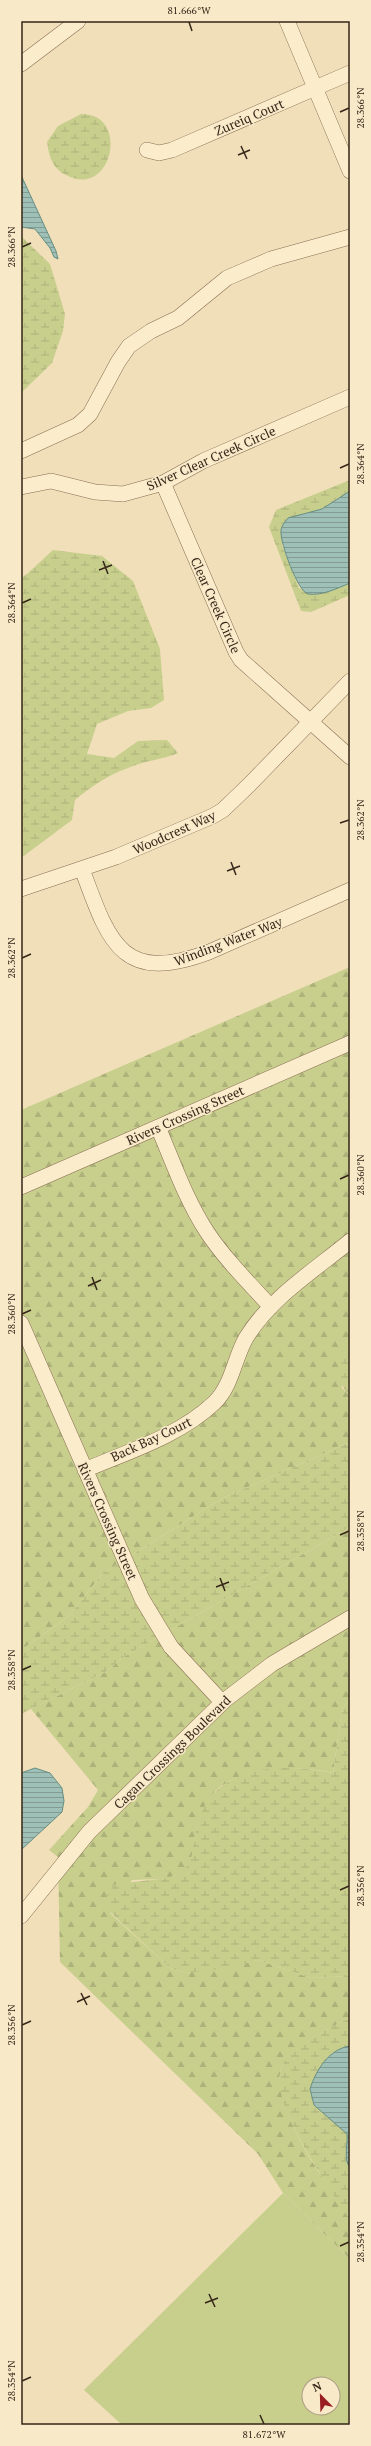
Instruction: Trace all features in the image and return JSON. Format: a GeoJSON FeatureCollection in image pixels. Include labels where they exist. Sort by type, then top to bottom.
{"type":"FeatureCollection","features":[{"type":"Feature","properties":{"kind":"street"},"geometry":{"type":"LineString","coordinates":[[21,64],[78,21]]}},
{"type":"Feature","properties":{"kind":"street"},"geometry":{"type":"LineString","coordinates":[[287,21],[350,171]]}},
{"type":"Feature","properties":{"kind":"street","name":"Zureiq Court"},"geometry":{"type":"LineString","coordinates":[[147,150],[159,153],[172,150],[350,73]]}},
{"type":"Feature","properties":{"kind":"street"},"geometry":{"type":"LineString","coordinates":[[21,450],[78,425],[90,414],[118,362],[129,346],[151,331],[178,318],[227,278],[271,259],[350,237]]}},
{"type":"Feature","properties":{"kind":"street","name":"Silver Clear Creek Circle"},"geometry":{"type":"LineString","coordinates":[[21,487],[51,481],[95,492],[123,494],[163,483],[204,461],[350,397]]}},
{"type":"Feature","properties":{"kind":"street","name":"Clear Creek Circle"},"geometry":{"type":"LineString","coordinates":[[163,483],[236,652],[241,660],[350,757]]}},
{"type":"Feature","properties":{"kind":"street","name":"Woodcrest Way"},"geometry":{"type":"LineString","coordinates":[[21,889],[82,869],[178,832],[223,810],[350,681]]}},
{"type":"Feature","properties":{"kind":"street","name":"Winding Water Way"},"geometry":{"type":"LineString","coordinates":[[82,869],[96,905],[116,944],[135,957],[157,964],[187,960],[209,952],[350,890]]}},
{"type":"Feature","properties":{"kind":"street","name":"Rivers Crossing Street"},"geometry":{"type":"LineString","coordinates":[[21,1187],[350,1043]]}},
{"type":"Feature","properties":{"kind":"street"},"geometry":{"type":"LineString","coordinates":[[158,1127],[195,1212],[207,1233],[271,1307]]}},
{"type":"Feature","properties":{"kind":"street","name":"Back Bay Court"},"geometry":{"type":"LineString","coordinates":[[85,1470],[192,1422],[215,1402],[226,1386],[246,1338],[271,1307],[350,1241]]}},
{"type":"Feature","properties":{"kind":"street","name":"Rivers Crossing Street"},"geometry":{"type":"LineString","coordinates":[[21,1323],[142,1599],[171,1647],[222,1702]]}},
{"type":"Feature","properties":{"kind":"street","name":"Cagan Crossings Boulevard"},"geometry":{"type":"LineString","coordinates":[[21,1916],[89,1832],[222,1702],[272,1664],[350,1618]]}},
{"type":"Feature","properties":{"kind":"green space"},"geometry":{"type":"Polygon","coordinates":[[[81,114],[97,117],[106,127],[110,139],[110,154],[104,166],[95,176],[82,180],[66,175],[57,169],[50,157],[47,142],[58,126],[81,114]]]}},
{"type":"Feature","properties":{"kind":"green space"},"geometry":{"type":"Polygon","coordinates":[[[21,236],[50,264],[65,314],[63,331],[52,363],[21,393],[21,236]]]}},
{"type":"Feature","properties":{"kind":"green space"},"geometry":{"type":"Polygon","coordinates":[[[350,480],[350,491],[322,509],[302,514],[282,545],[299,588],[318,594],[350,583],[350,595],[311,612],[301,611],[269,527],[276,510],[350,480]]]}},
{"type":"Feature","properties":{"kind":"green space"},"geometry":{"type":"Polygon","coordinates":[[[53,550],[102,556],[133,581],[160,649],[164,700],[151,708],[128,711],[97,724],[87,754],[114,758],[138,741],[167,740],[178,753],[127,768],[96,784],[75,800],[72,820],[21,858],[21,578],[53,550]]]}},
{"type":"Feature","properties":{"kind":"green space"},"geometry":{"type":"Polygon","coordinates":[[[350,967],[350,1349],[343,1354],[342,1388],[350,1396],[350,1442],[221,1499],[103,1573],[68,1617],[21,1650],[21,1110],[350,967]]]}},
{"type":"Feature","properties":{"kind":"green space"},"geometry":{"type":"Polygon","coordinates":[[[350,1349],[350,1396],[343,1387],[340,1372],[343,1354],[350,1349]]]}},
{"type":"Feature","properties":{"kind":"green space"},"geometry":{"type":"Polygon","coordinates":[[[350,1442],[350,1527],[122,1658],[107,1671],[21,1714],[21,1650],[68,1617],[103,1573],[221,1499],[350,1442]]]}},
{"type":"Feature","properties":{"kind":"green space"},"geometry":{"type":"Polygon","coordinates":[[[350,1527],[350,1700],[342,1709],[333,1773],[320,1770],[292,1768],[276,1769],[248,1774],[223,1785],[213,1794],[202,1812],[195,1837],[193,1854],[186,1869],[176,1876],[157,1879],[132,1880],[110,1913],[170,1968],[186,1973],[258,1960],[311,1978],[350,1976],[350,2018],[323,2032],[295,2051],[283,2064],[280,2075],[284,2103],[297,2134],[318,2171],[348,2213],[351,2223],[350,2259],[283,2193],[258,2154],[60,1962],[58,1857],[49,1850],[88,1807],[98,1790],[31,1709],[107,1671],[122,1658],[350,1527]]]}},
{"type":"Feature","properties":{"kind":"green space"},"geometry":{"type":"Polygon","coordinates":[[[350,1700],[350,1976],[311,1978],[258,1960],[229,1968],[186,1973],[170,1968],[110,1912],[107,1896],[114,1884],[160,1879],[177,1875],[182,1872],[191,1857],[196,1830],[204,1806],[221,1787],[234,1778],[266,1769],[283,1768],[300,1768],[333,1773],[342,1709],[350,1700]]]}},
{"type":"Feature","properties":{"kind":"green space"},"geometry":{"type":"Polygon","coordinates":[[[350,2018],[350,2046],[336,2051],[324,2062],[310,2089],[314,2105],[347,2134],[348,2144],[346,2158],[350,2168],[350,2220],[302,2144],[282,2098],[279,2079],[283,2064],[288,2057],[303,2044],[333,2026],[350,2018]]]}},
{"type":"Feature","properties":{"kind":"green space"},"geometry":{"type":"Polygon","coordinates":[[[283,2193],[350,2259],[350,2425],[122,2425],[84,2390],[283,2193]]]}},
{"type":"Feature","properties":{"kind":"water"},"geometry":{"type":"Polygon","coordinates":[[[21,175],[56,251],[58,259],[54,257],[50,248],[35,229],[21,227],[21,175]]]}},
{"type":"Feature","properties":{"kind":"water"},"geometry":{"type":"Polygon","coordinates":[[[350,491],[350,583],[324,593],[308,594],[299,585],[286,556],[281,537],[283,524],[288,518],[322,509],[350,491]]]}},
{"type":"Feature","properties":{"kind":"water"},"geometry":{"type":"Polygon","coordinates":[[[35,1768],[50,1773],[62,1788],[64,1801],[62,1812],[21,1850],[21,1773],[35,1768]]]}},
{"type":"Feature","properties":{"kind":"water"},"geometry":{"type":"Polygon","coordinates":[[[350,2046],[350,2168],[346,2156],[347,2134],[314,2105],[310,2089],[324,2062],[336,2051],[350,2046]]]}}]}
